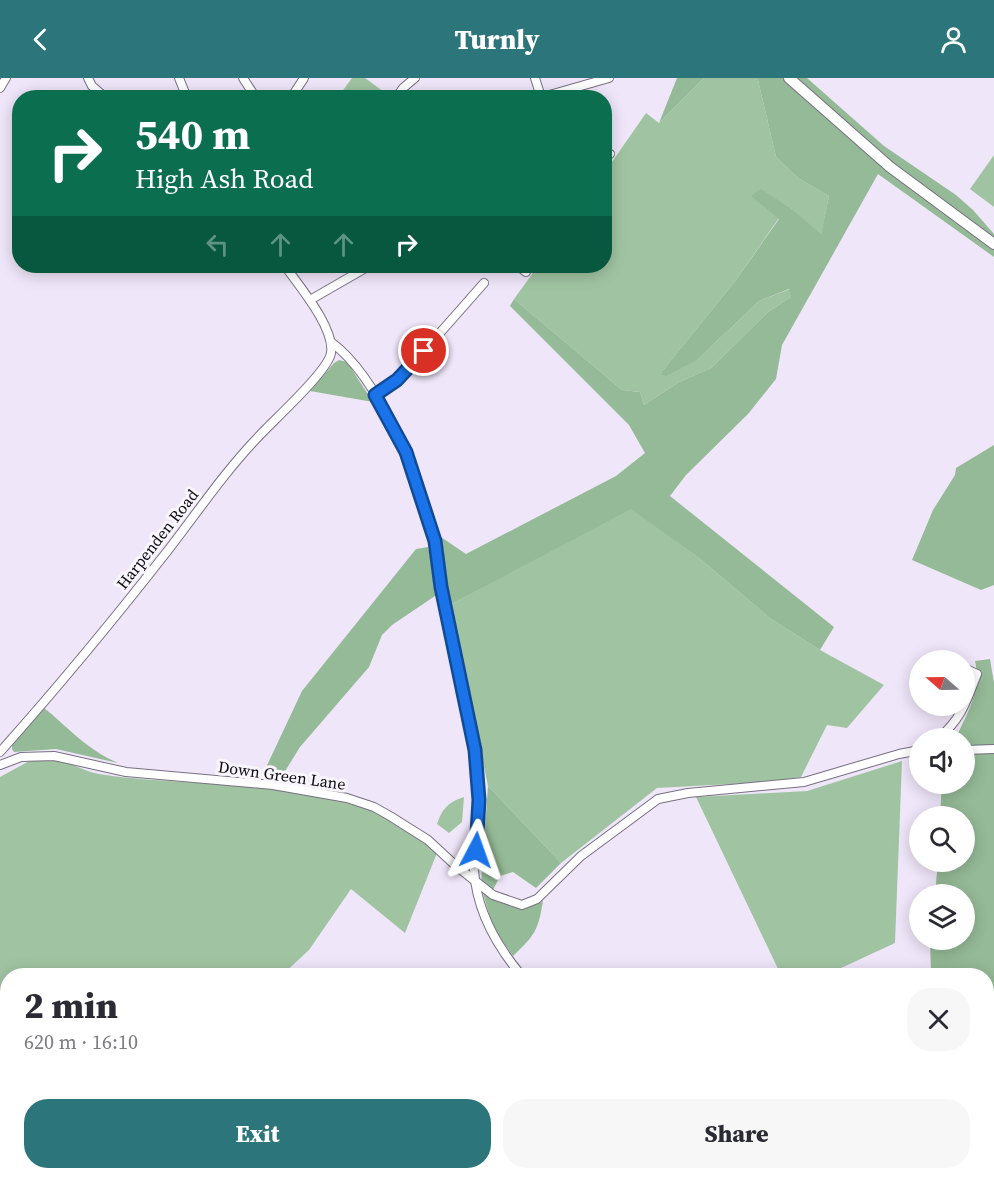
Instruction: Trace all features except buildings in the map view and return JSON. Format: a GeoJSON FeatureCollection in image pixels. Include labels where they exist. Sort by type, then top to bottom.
{"type":"FeatureCollection","features":[{"type":"Feature","properties":{"kind":"main road"},"geometry":{"type":"LineString","coordinates":[[789,78],[890,167],[994,244]]}},
{"type":"Feature","properties":{"kind":"street"},"geometry":{"type":"LineString","coordinates":[[0,88],[6,78]]}},
{"type":"Feature","properties":{"kind":"street"},"geometry":{"type":"LineString","coordinates":[[88,78],[97,90]]}},
{"type":"Feature","properties":{"kind":"street"},"geometry":{"type":"LineString","coordinates":[[402,90],[415,78]]}},
{"type":"Feature","properties":{"kind":"street"},"geometry":{"type":"LineString","coordinates":[[565,90],[609,78]]}},
{"type":"Feature","properties":{"kind":"street"},"geometry":{"type":"LineString","coordinates":[[290,273],[310,300],[331,342],[354,364],[375,395],[406,452],[435,541],[441,587],[475,750],[479,800],[474,868],[476,882],[486,924],[516,968]]}},
{"type":"Feature","properties":{"kind":"street"},"geometry":{"type":"LineString","coordinates":[[310,300],[354,273]]}},
{"type":"Feature","properties":{"kind":"street"},"geometry":{"type":"LineString","coordinates":[[375,395],[388,387],[409,368],[484,283]]}},
{"type":"Feature","properties":{"kind":"street"},"geometry":{"type":"LineString","coordinates":[[331,342],[329,359],[345,355]]}},
{"type":"Feature","properties":{"kind":"street","name":"Harpenden Road"},"geometry":{"type":"LineString","coordinates":[[0,752],[119,612],[226,474],[329,359]]}},
{"type":"Feature","properties":{"kind":"street"},"geometry":{"type":"LineString","coordinates":[[975,750],[994,749]]}},
{"type":"Feature","properties":{"kind":"street","name":"Down Green Lane"},"geometry":{"type":"LineString","coordinates":[[0,765],[21,757],[54,756],[126,772],[284,787],[347,798],[374,807],[428,840],[493,895],[522,905],[537,898],[594,845],[658,799],[688,793],[804,782],[909,752]]}},
{"type":"Feature","properties":{"kind":"green space"},"geometry":{"type":"Polygon","coordinates":[[[352,78],[365,78],[381,90],[343,90],[352,78]]]}},
{"type":"Feature","properties":{"kind":"green space"},"geometry":{"type":"Polygon","coordinates":[[[677,78],[704,78],[659,123],[677,78]]]}},
{"type":"Feature","properties":{"kind":"green space"},"geometry":{"type":"Polygon","coordinates":[[[704,78],[755,78],[758,80],[776,157],[798,178],[829,196],[821,235],[791,208],[761,190],[752,196],[779,218],[736,280],[660,374],[697,360],[759,301],[790,289],[791,297],[768,312],[711,368],[679,382],[644,405],[640,392],[622,390],[514,299],[533,273],[612,273],[612,162],[646,113],[659,123],[704,78]]]}},
{"type":"Feature","properties":{"kind":"green space"},"geometry":{"type":"Polygon","coordinates":[[[755,78],[807,78],[884,146],[956,195],[994,234],[994,257],[878,174],[782,345],[776,379],[748,414],[686,475],[670,496],[834,627],[820,650],[771,619],[699,558],[631,509],[450,605],[438,535],[466,554],[616,476],[645,453],[629,425],[510,306],[514,299],[622,390],[640,392],[644,405],[679,382],[711,368],[768,312],[791,297],[789,289],[759,301],[697,360],[666,376],[660,374],[736,280],[779,219],[751,196],[761,189],[791,208],[821,234],[829,196],[798,178],[776,157],[758,80],[755,78]]]}},
{"type":"Feature","properties":{"kind":"green space"},"geometry":{"type":"Polygon","coordinates":[[[994,155],[994,207],[970,189],[994,155]]]}},
{"type":"Feature","properties":{"kind":"green space"},"geometry":{"type":"Polygon","coordinates":[[[339,360],[347,362],[373,402],[310,391],[339,360]]]}},
{"type":"Feature","properties":{"kind":"green space"},"geometry":{"type":"Polygon","coordinates":[[[994,445],[994,585],[981,590],[912,560],[933,510],[955,475],[956,468],[994,445]]]}},
{"type":"Feature","properties":{"kind":"green space"},"geometry":{"type":"Polygon","coordinates":[[[631,508],[699,558],[771,619],[820,650],[884,685],[847,728],[827,725],[801,777],[770,782],[657,788],[561,863],[488,786],[450,605],[631,508]]]}},
{"type":"Feature","properties":{"kind":"green space"},"geometry":{"type":"Polygon","coordinates":[[[428,547],[438,594],[392,625],[382,635],[369,667],[300,747],[279,781],[262,776],[302,691],[416,549],[428,547]]]}},
{"type":"Feature","properties":{"kind":"green space"},"geometry":{"type":"Polygon","coordinates":[[[990,659],[994,683],[994,746],[975,747],[975,728],[961,728],[966,716],[975,716],[977,672],[975,661],[990,659]]]}},
{"type":"Feature","properties":{"kind":"green space"},"geometry":{"type":"Polygon","coordinates":[[[43,707],[87,745],[118,763],[56,749],[14,752],[12,743],[43,707]]]}},
{"type":"Feature","properties":{"kind":"green space"},"geometry":{"type":"Polygon","coordinates":[[[994,751],[994,968],[931,968],[930,950],[975,950],[975,884],[936,884],[937,872],[975,872],[975,806],[941,806],[941,794],[975,794],[975,752],[994,751]]]}},
{"type":"Feature","properties":{"kind":"green space"},"geometry":{"type":"Polygon","coordinates":[[[33,759],[53,760],[99,774],[278,790],[325,798],[368,810],[406,828],[437,853],[405,933],[351,889],[309,950],[290,968],[0,968],[0,777],[33,759]]]}},
{"type":"Feature","properties":{"kind":"green space"},"geometry":{"type":"Polygon","coordinates":[[[902,761],[895,943],[841,968],[778,968],[696,797],[807,791],[902,761]]]}},
{"type":"Feature","properties":{"kind":"green space"},"geometry":{"type":"Polygon","coordinates":[[[488,786],[561,863],[536,888],[513,872],[500,876],[492,892],[481,883],[488,786]]]}},
{"type":"Feature","properties":{"kind":"green space"},"geometry":{"type":"Polygon","coordinates":[[[464,797],[462,822],[449,833],[437,824],[439,819],[450,804],[464,797]]]}},
{"type":"Feature","properties":{"kind":"green space"},"geometry":{"type":"Polygon","coordinates":[[[483,893],[506,904],[520,907],[535,905],[543,901],[534,932],[513,956],[493,928],[483,893]]]}},
{"type":"Feature","properties":{"kind":"route"},"geometry":{"type":"LineString","coordinates":[[424,351],[397,380],[375,395],[406,452],[435,541],[441,587],[475,750],[479,800],[476,850]]}}]}
